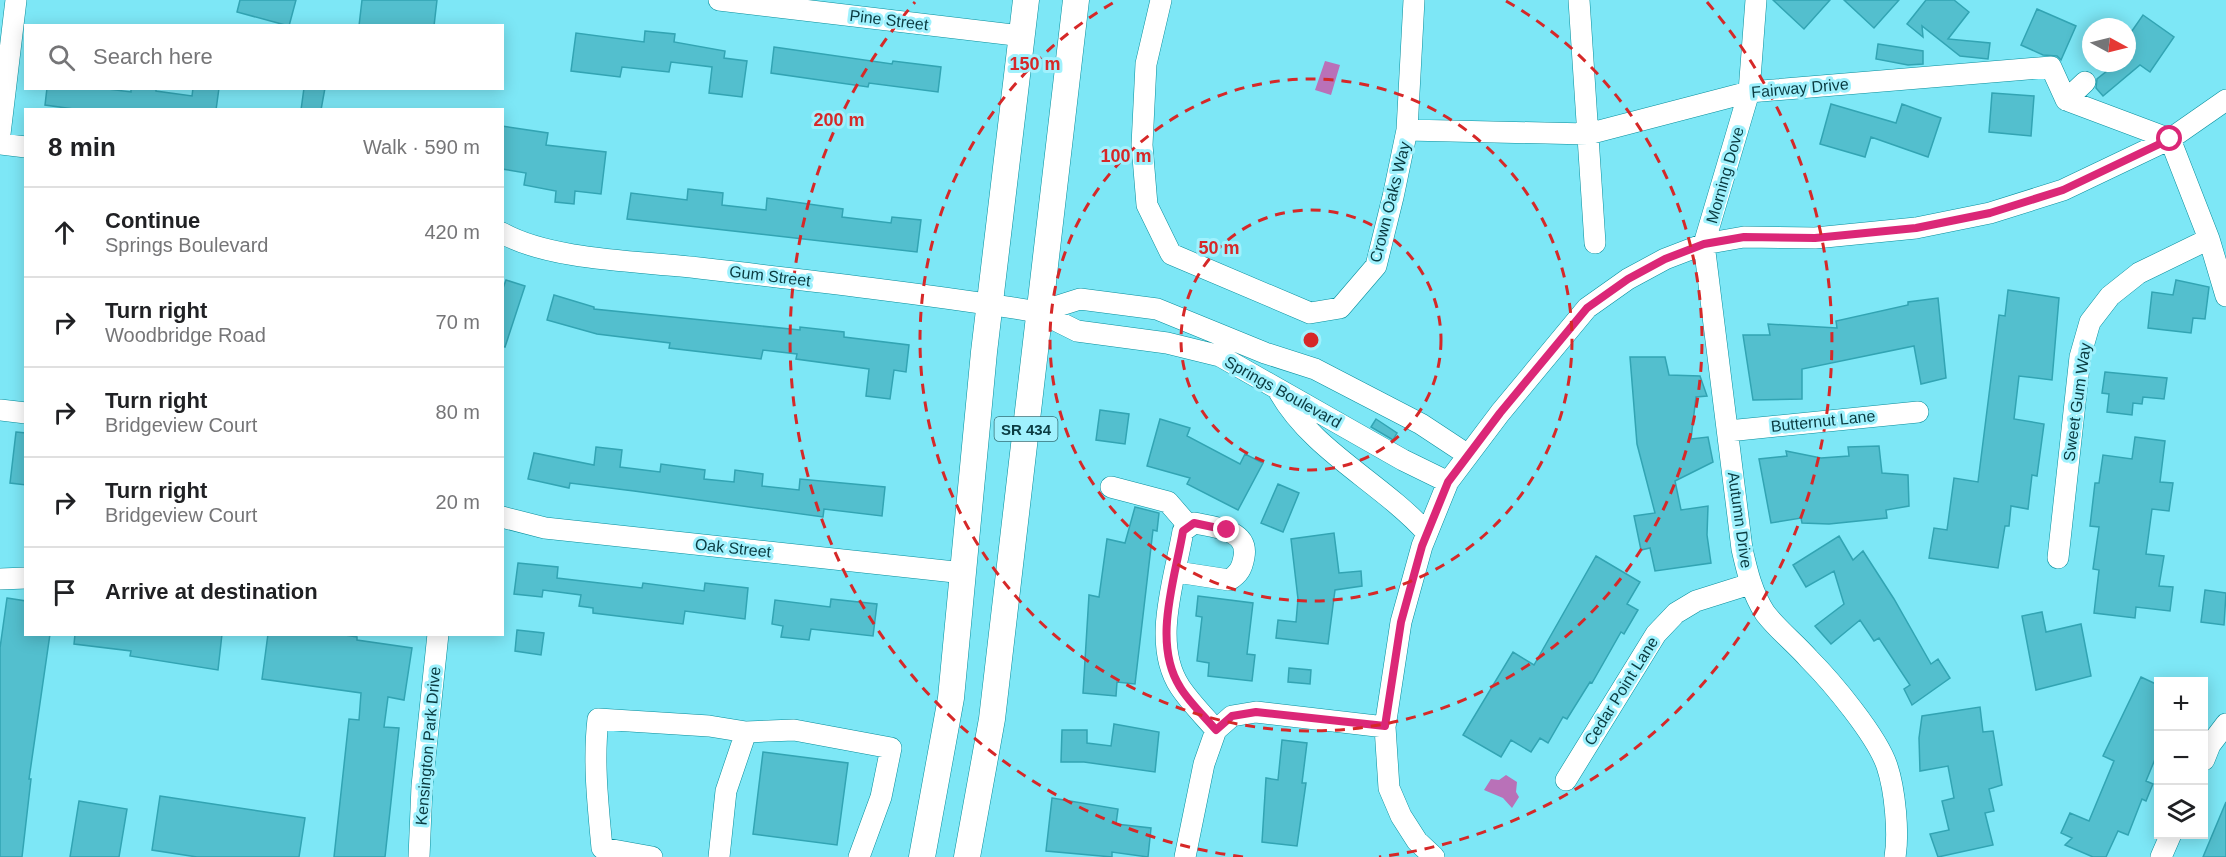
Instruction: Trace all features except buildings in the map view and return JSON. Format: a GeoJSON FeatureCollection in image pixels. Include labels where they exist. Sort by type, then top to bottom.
{"type":"FeatureCollection","features":[{"type":"Feature","properties":{"kind":"main road","name":"SR 434"},"geometry":{"type":"LineString","coordinates":[[922,857],[937,786],[951,698],[990,304],[1026,0]]}},
{"type":"Feature","properties":{"kind":"main road","name":"SR 434"},"geometry":{"type":"LineString","coordinates":[[967,857],[992,718],[1076,0]]}},
{"type":"Feature","properties":{"kind":"street"},"geometry":{"type":"LineString","coordinates":[[0,134],[16,0]]}},
{"type":"Feature","properties":{"kind":"street","name":"Pine Street"},"geometry":{"type":"LineString","coordinates":[[719,0],[1022,36]]}},
{"type":"Feature","properties":{"kind":"street","name":"Crown Oaks Way"},"geometry":{"type":"LineString","coordinates":[[1161,0],[1146,64],[1142,145],[1147,205],[1171,254],[1310,313],[1340,308],[1376,266],[1407,130],[1414,0]]}},
{"type":"Feature","properties":{"kind":"street"},"geometry":{"type":"LineString","coordinates":[[1580,0],[1595,243]]}},
{"type":"Feature","properties":{"kind":"street","name":"Morning Dove"},"geometry":{"type":"LineString","coordinates":[[1704,244],[1749,92],[1756,0]]}},
{"type":"Feature","properties":{"kind":"street","name":"Fairway Drive"},"geometry":{"type":"LineString","coordinates":[[1407,130],[1588,134],[1749,92],[2051,67],[2066,100]]}},
{"type":"Feature","properties":{"kind":"street"},"geometry":{"type":"LineString","coordinates":[[2085,82],[2066,100],[2170,139],[2209,239],[2226,296]]}},
{"type":"Feature","properties":{"kind":"street"},"geometry":{"type":"LineString","coordinates":[[1434,857],[1417,840],[1401,816],[1389,788],[1385,726],[1401,622],[1427,533],[1448,482],[1587,308],[1628,279],[1665,259],[1704,244],[1744,237],[1815,238],[1904,229],[1990,213],[2063,190],[2170,139],[2226,100]]}},
{"type":"Feature","properties":{"kind":"street"},"geometry":{"type":"LineString","coordinates":[[0,144],[24,147]]}},
{"type":"Feature","properties":{"kind":"street","name":"Gum Street"},"geometry":{"type":"LineString","coordinates":[[504,234],[538,248],[581,255],[990,304],[1039,312]]}},
{"type":"Feature","properties":{"kind":"street","name":"Sweet Gum Way"},"geometry":{"type":"LineString","coordinates":[[2058,558],[2080,357],[2090,322],[2110,296],[2139,273],[2209,239]]}},
{"type":"Feature","properties":{"kind":"street","name":"Autumn Drive"},"geometry":{"type":"LineString","coordinates":[[1704,244],[1742,549],[1750,584],[1764,612],[1810,659],[1871,736],[1887,766],[1895,810],[1894,857]]}},
{"type":"Feature","properties":{"kind":"street"},"geometry":{"type":"LineString","coordinates":[[1039,312],[1080,300],[1157,309],[1265,353],[1315,369],[1421,424],[1468,455]]}},
{"type":"Feature","properties":{"kind":"street","name":"Springs Boulevard"},"geometry":{"type":"LineString","coordinates":[[1039,312],[1077,331],[1167,343],[1220,356],[1403,460],[1448,482]]}},
{"type":"Feature","properties":{"kind":"street"},"geometry":{"type":"LineString","coordinates":[[1308,406],[1315,369]]}},
{"type":"Feature","properties":{"kind":"street"},"geometry":{"type":"LineString","coordinates":[[1278,390],[1291,413],[1317,439],[1387,496],[1427,533]]}},
{"type":"Feature","properties":{"kind":"street"},"geometry":{"type":"LineString","coordinates":[[0,410],[24,413]]}},
{"type":"Feature","properties":{"kind":"street","name":"Butternut Lane"},"geometry":{"type":"LineString","coordinates":[[1728,431],[1918,412]]}},
{"type":"Feature","properties":{"kind":"street"},"geometry":{"type":"LineString","coordinates":[[1111,487],[1168,502],[1188,525]]}},
{"type":"Feature","properties":{"kind":"street","name":"Oak Street"},"geometry":{"type":"LineString","coordinates":[[504,518],[545,528],[964,573]]}},
{"type":"Feature","properties":{"kind":"street"},"geometry":{"type":"LineString","coordinates":[[1177,572],[1228,580],[1242,567],[1245,552],[1237,535],[1227,530],[1194,523],[1188,525],[1183,531],[1166,628],[1169,660],[1179,686],[1216,730]]}},
{"type":"Feature","properties":{"kind":"street"},"geometry":{"type":"LineString","coordinates":[[0,579],[24,578]]}},
{"type":"Feature","properties":{"kind":"street","name":"Cedar Point Lane"},"geometry":{"type":"LineString","coordinates":[[1566,780],[1656,634],[1676,613],[1696,601],[1750,584]]}},
{"type":"Feature","properties":{"kind":"street","name":"Kensington Park Drive"},"geometry":{"type":"LineString","coordinates":[[419,857],[422,786],[438,636]]}},
{"type":"Feature","properties":{"kind":"street"},"geometry":{"type":"LineString","coordinates":[[1185,857],[1204,764],[1216,730],[1232,716],[1256,712],[1385,726]]}},
{"type":"Feature","properties":{"kind":"street"},"geometry":{"type":"LineString","coordinates":[[652,857],[603,848],[597,791],[598,719],[709,726],[746,732],[794,730],[891,748],[881,797],[859,857]]}},
{"type":"Feature","properties":{"kind":"street"},"geometry":{"type":"LineString","coordinates":[[2208,750],[2226,724]]}},
{"type":"Feature","properties":{"kind":"street"},"geometry":{"type":"LineString","coordinates":[[719,857],[726,791],[746,732]]}},
{"type":"Feature","properties":{"kind":"street"},"geometry":{"type":"LineString","coordinates":[[2161,857],[2169,839]]}},
{"type":"Feature","properties":{"kind":"shaded area"},"geometry":{"type":"Polygon","coordinates":[[[1325,61],[1340,65],[1331,95],[1315,90],[1325,61]]]}},
{"type":"Feature","properties":{"kind":"shaded area"},"geometry":{"type":"Polygon","coordinates":[[[1506,775],[1517,782],[1516,792],[1519,797],[1512,808],[1503,798],[1484,790],[1491,779],[1499,780],[1506,775]]]}},
{"type":"Feature","properties":{"kind":"route"},"geometry":{"type":"LineString","coordinates":[[1227,530],[1194,523],[1188,525],[1183,531],[1166,628],[1169,660],[1179,686],[1216,730],[1232,716],[1256,712],[1385,726],[1401,622],[1422,546],[1448,482],[1500,413],[1587,308],[1628,279],[1665,259],[1704,244],[1744,237],[1815,238],[1916,228],[1990,213],[2063,190],[2170,139]]}}]}
